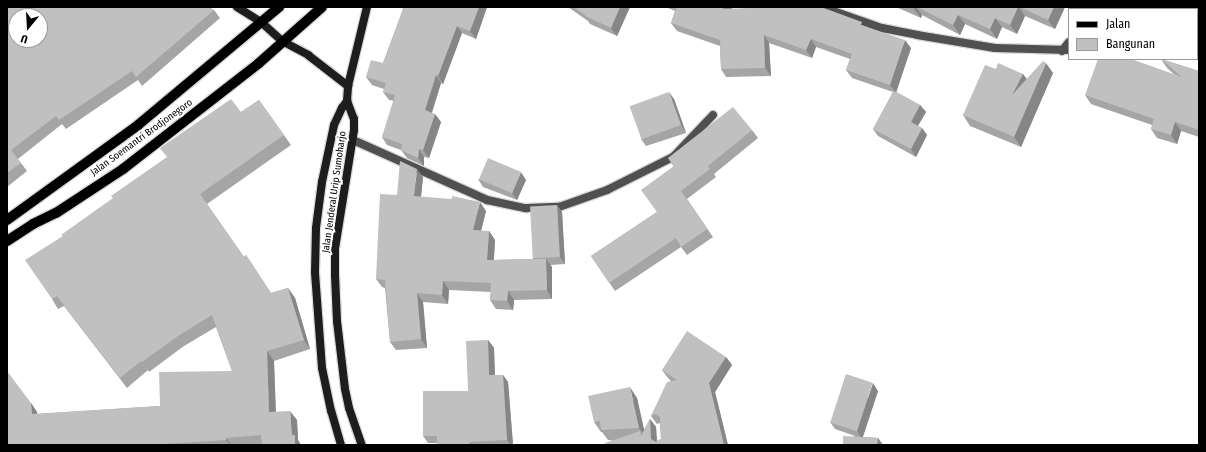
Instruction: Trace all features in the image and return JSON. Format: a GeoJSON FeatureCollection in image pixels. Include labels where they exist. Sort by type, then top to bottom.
{"type":"FeatureCollection","features":[{"type":"Feature","properties":{"kind":"main road","name":"Jalan Soemantri Brodjonegoro"},"geometry":{"type":"LineString","coordinates":[[7,220],[138,125],[279,7]]}},
{"type":"Feature","properties":{"kind":"main road","name":"Jalan Soemantri Brodjonegoro"},"geometry":{"type":"LineString","coordinates":[[7,241],[33,224],[56,213],[123,170],[259,64],[282,41],[322,7]]}},
{"type":"Feature","properties":{"kind":"street"},"geometry":{"type":"LineString","coordinates":[[237,7],[260,22],[282,41],[308,55],[348,86]]}},
{"type":"Feature","properties":{"kind":"street"},"geometry":{"type":"LineString","coordinates":[[347,100],[348,86],[367,7]]}},
{"type":"Feature","properties":{"kind":"street"},"geometry":{"type":"LineString","coordinates":[[822,7],[882,28],[917,35],[995,48],[1065,51]]}},
{"type":"Feature","properties":{"kind":"street","name":"Jalan Jenderal Urip Sumoharjo"},"geometry":{"type":"LineString","coordinates":[[347,100],[354,118],[353,140],[335,248],[335,275],[337,321],[345,389],[349,408],[362,445]]}},
{"type":"Feature","properties":{"kind":"street","name":"Jalan Jenderal Urip Sumoharjo"},"geometry":{"type":"LineString","coordinates":[[341,445],[327,398],[322,368],[314,272],[316,228],[322,182],[334,125],[347,100]]}},
{"type":"Feature","properties":{"kind":"street"},"geometry":{"type":"LineString","coordinates":[[353,140],[487,200],[526,208],[559,207],[608,190],[673,157],[713,115]]}},
{"type":"Feature","properties":{"kind":"building"},"geometry":{"type":"Polygon","coordinates":[[[7,7],[210,7],[214,10],[136,77],[132,71],[59,120],[56,116],[11,150],[21,163],[7,173],[7,7]]]}},
{"type":"Feature","properties":{"kind":"building"},"geometry":{"type":"Polygon","coordinates":[[[404,7],[479,7],[470,31],[457,26],[438,76],[436,75],[425,110],[435,114],[423,150],[419,149],[418,158],[401,150],[402,144],[382,137],[395,95],[383,92],[386,83],[366,77],[371,60],[383,63],[404,7]]]}},
{"type":"Feature","properties":{"kind":"building"},"geometry":{"type":"Polygon","coordinates":[[[574,7],[620,7],[611,28],[585,16],[574,7]]]}},
{"type":"Feature","properties":{"kind":"building"},"geometry":{"type":"Polygon","coordinates":[[[677,7],[724,7],[723,9],[821,7],[862,22],[861,25],[905,40],[890,85],[846,70],[852,54],[811,39],[806,50],[764,35],[765,68],[721,69],[720,40],[671,23],[677,7]]]}},
{"type":"Feature","properties":{"kind":"building"},"geometry":{"type":"Polygon","coordinates":[[[917,7],[1018,7],[1010,25],[995,18],[990,29],[958,15],[953,25],[917,7]]]}},
{"type":"Feature","properties":{"kind":"building"},"geometry":{"type":"Polygon","coordinates":[[[1020,7],[1054,7],[1048,20],[1020,7]]]}},
{"type":"Feature","properties":{"kind":"building"},"geometry":{"type":"Polygon","coordinates":[[[1100,7],[1137,7],[1137,8],[1100,7]]]}},
{"type":"Feature","properties":{"kind":"building"},"geometry":{"type":"Polygon","coordinates":[[[1098,60],[1134,60],[1182,77],[1162,60],[1164,60],[1199,71],[1199,130],[1175,122],[1171,135],[1151,129],[1154,119],[1085,95],[1098,60]]]}},
{"type":"Feature","properties":{"kind":"building"},"geometry":{"type":"Polygon","coordinates":[[[1043,61],[1046,63],[1014,137],[963,115],[985,65],[996,69],[998,63],[1023,74],[1012,95],[1043,61]]]}},
{"type":"Feature","properties":{"kind":"building"},"geometry":{"type":"Polygon","coordinates":[[[894,91],[920,105],[911,122],[922,128],[911,149],[873,129],[894,91]]]}},
{"type":"Feature","properties":{"kind":"building"},"geometry":{"type":"Polygon","coordinates":[[[669,92],[681,125],[642,139],[630,106],[669,92]]]}},
{"type":"Feature","properties":{"kind":"building"},"geometry":{"type":"Polygon","coordinates":[[[231,99],[241,112],[259,100],[284,135],[200,194],[244,257],[246,255],[271,293],[288,288],[304,340],[267,351],[269,412],[290,411],[292,435],[295,435],[295,445],[262,445],[261,435],[226,438],[226,440],[148,445],[7,445],[7,371],[31,403],[32,414],[160,406],[159,372],[232,371],[212,315],[178,336],[142,362],[141,361],[120,378],[57,296],[52,299],[25,260],[63,236],[61,235],[113,198],[111,196],[167,157],[160,148],[231,99]]]}},
{"type":"Feature","properties":{"kind":"building"},"geometry":{"type":"Polygon","coordinates":[[[733,107],[752,130],[708,166],[710,169],[681,191],[707,229],[681,247],[676,238],[609,283],[591,256],[657,212],[641,190],[674,166],[668,158],[733,107]]]}},
{"type":"Feature","properties":{"kind":"building"},"geometry":{"type":"Polygon","coordinates":[[[488,158],[521,172],[512,193],[479,179],[488,158]]]}},
{"type":"Feature","properties":{"kind":"building"},"geometry":{"type":"Polygon","coordinates":[[[400,161],[417,169],[414,196],[452,199],[452,196],[480,202],[473,230],[489,231],[487,260],[546,259],[547,290],[508,291],[507,301],[490,300],[491,283],[443,281],[442,295],[417,293],[421,339],[390,342],[385,280],[376,279],[380,194],[397,195],[400,161]]]}},
{"type":"Feature","properties":{"kind":"building"},"geometry":{"type":"Polygon","coordinates":[[[557,205],[560,257],[533,258],[530,206],[557,205]]]}},
{"type":"Feature","properties":{"kind":"building"},"geometry":{"type":"Polygon","coordinates":[[[687,331],[726,357],[709,383],[724,445],[605,445],[605,443],[640,431],[641,436],[650,419],[651,439],[656,442],[661,439],[660,417],[655,414],[651,416],[667,382],[677,380],[662,370],[687,331]]]}},
{"type":"Feature","properties":{"kind":"building"},"geometry":{"type":"Polygon","coordinates":[[[488,340],[489,375],[503,375],[507,440],[469,442],[469,445],[437,445],[437,436],[423,436],[423,391],[468,391],[466,341],[488,340]]]}},
{"type":"Feature","properties":{"kind":"building"},"geometry":{"type":"Polygon","coordinates":[[[846,374],[873,383],[857,431],[830,423],[846,374]]]}},
{"type":"Feature","properties":{"kind":"building"},"geometry":{"type":"Polygon","coordinates":[[[630,387],[639,428],[601,430],[600,421],[594,422],[588,396],[630,387]]]}},
{"type":"Feature","properties":{"kind":"building"},"geometry":{"type":"Polygon","coordinates":[[[843,436],[878,438],[877,445],[843,445],[843,436]]]}}]}
